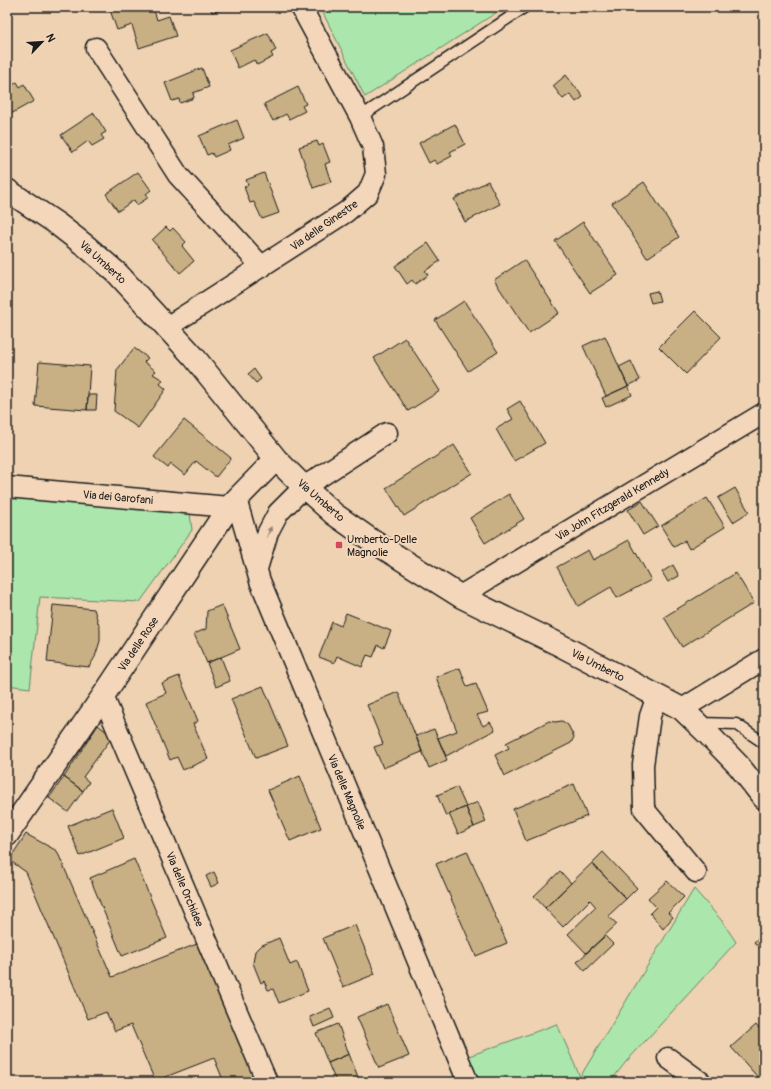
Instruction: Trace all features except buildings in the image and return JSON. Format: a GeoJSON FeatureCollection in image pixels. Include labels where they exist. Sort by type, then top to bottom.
{"type":"FeatureCollection","features":[{"type":"Feature","properties":{"kind":"main road","name":"Via Umberto"},"geometry":{"type":"LineString","coordinates":[[7,190],[87,246],[117,272],[194,358],[276,459],[334,514],[371,540],[460,596],[657,696],[689,716],[739,766],[764,798]]}},
{"type":"Feature","properties":{"kind":"main road","name":"Via delle Rose"},"geometry":{"type":"LineString","coordinates":[[7,835],[233,503],[276,459]]}},
{"type":"Feature","properties":{"kind":"street","name":"Via delle Ginestre"},"geometry":{"type":"LineString","coordinates":[[167,327],[346,212],[368,193],[376,174],[373,148],[360,117],[301,7]]}},
{"type":"Feature","properties":{"kind":"street"},"geometry":{"type":"LineString","coordinates":[[96,48],[178,175],[262,267]]}},
{"type":"Feature","properties":{"kind":"street","name":"Via John Fitzgerald Kennedy"},"geometry":{"type":"LineString","coordinates":[[460,596],[764,413]]}},
{"type":"Feature","properties":{"kind":"street"},"geometry":{"type":"LineString","coordinates":[[257,569],[268,532],[278,513],[304,487],[387,433]]}},
{"type":"Feature","properties":{"kind":"street","name":"Via dei Garofani"},"geometry":{"type":"LineString","coordinates":[[7,488],[233,503]]}},
{"type":"Feature","properties":{"kind":"street","name":"Via delle Magnolie"},"geometry":{"type":"LineString","coordinates":[[233,503],[260,581],[468,1082]]}},
{"type":"Feature","properties":{"kind":"street"},"geometry":{"type":"LineString","coordinates":[[689,716],[764,659]]}},
{"type":"Feature","properties":{"kind":"street","name":"Via delle Orchidee"},"geometry":{"type":"LineString","coordinates":[[103,696],[267,1082]]}},
{"type":"Feature","properties":{"kind":"street"},"geometry":{"type":"LineString","coordinates":[[657,696],[650,716],[643,765],[644,809],[696,872]]}},
{"type":"Feature","properties":{"kind":"street"},"geometry":{"type":"LineString","coordinates":[[668,1058],[701,1082]]}},
{"type":"Feature","properties":{"kind":"lane"},"geometry":{"type":"LineString","coordinates":[[360,117],[525,7]]}},
{"type":"Feature","properties":{"kind":"lane"},"geometry":{"type":"LineString","coordinates":[[689,716],[736,724],[764,743]]}},
{"type":"Feature","properties":{"kind":"green space"},"geometry":{"type":"Polygon","coordinates":[[[320,7],[505,7],[365,97],[320,7]]]}},
{"type":"Feature","properties":{"kind":"green space"},"geometry":{"type":"Polygon","coordinates":[[[7,495],[190,513],[192,530],[140,602],[40,597],[30,688],[7,685],[7,495]]]}},
{"type":"Feature","properties":{"kind":"green space"},"geometry":{"type":"Polygon","coordinates":[[[694,889],[722,921],[736,942],[625,1063],[610,1082],[479,1082],[469,1056],[557,1024],[580,1077],[694,889]]]}},
{"type":"Feature","properties":{"kind":"place","name":"Umberto-Delle Magnolie"},"geometry":{"type":"Point","coordinates":[339,545]}}]}
